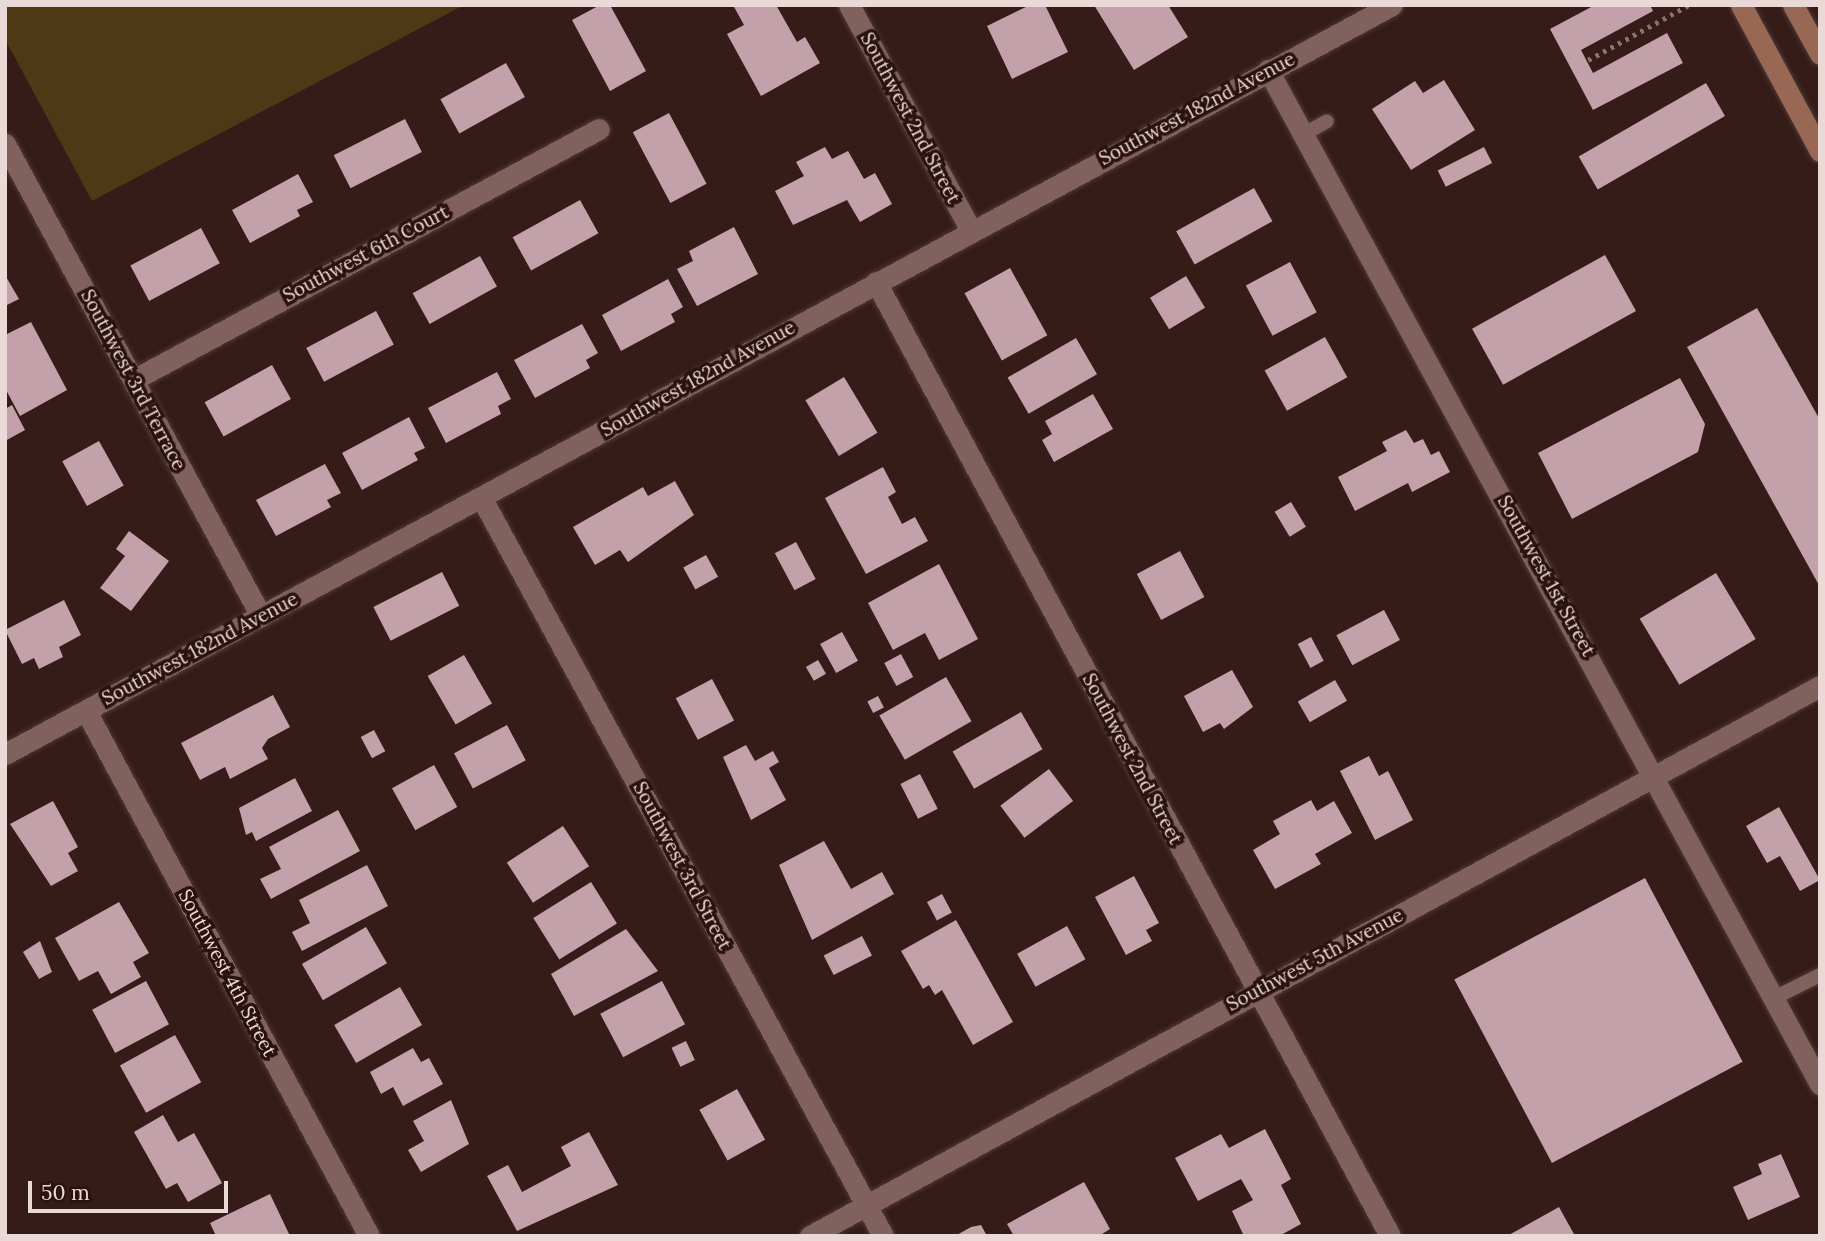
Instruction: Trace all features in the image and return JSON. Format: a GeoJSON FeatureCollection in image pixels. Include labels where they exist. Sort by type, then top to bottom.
{"type":"FeatureCollection","features":[{"type":"Feature","properties":{"kind":"main road"},"geometry":{"type":"LineString","coordinates":[[1741,5],[1820,151]]}},
{"type":"Feature","properties":{"kind":"main road"},"geometry":{"type":"LineString","coordinates":[[1793,5],[1820,54]]}},
{"type":"Feature","properties":{"kind":"street","name":"Southwest 2nd Street"},"geometry":{"type":"LineString","coordinates":[[849,5],[971,231]]}},
{"type":"Feature","properties":{"kind":"street","name":"Southwest 182nd Avenue"},"geometry":{"type":"LineString","coordinates":[[5,754],[1268,69],[1392,5]]}},
{"type":"Feature","properties":{"kind":"street","name":"Southwest 1st Street"},"geometry":{"type":"LineString","coordinates":[[1268,69],[1655,776],[1820,1084]]}},
{"type":"Feature","properties":{"kind":"street","name":"Southwest 6th Court"},"geometry":{"type":"LineString","coordinates":[[133,380],[599,129]]}},
{"type":"Feature","properties":{"kind":"street","name":"Southwest 3rd Terrace"},"geometry":{"type":"LineString","coordinates":[[5,144],[261,616]]}},
{"type":"Feature","properties":{"kind":"street","name":"Southwest 2nd Street"},"geometry":{"type":"LineString","coordinates":[[876,282],[1390,1236]]}},
{"type":"Feature","properties":{"kind":"street","name":"Southwest 3rd Street"},"geometry":{"type":"LineString","coordinates":[[481,497],[883,1236]]}},
{"type":"Feature","properties":{"kind":"street","name":"Southwest 5th Avenue"},"geometry":{"type":"LineString","coordinates":[[810,1236],[1820,686]]}},
{"type":"Feature","properties":{"kind":"street","name":"Southwest 4th Street"},"geometry":{"type":"LineString","coordinates":[[86,710],[369,1236]]}},
{"type":"Feature","properties":{"kind":"lane"},"geometry":{"type":"LineString","coordinates":[[1304,134],[1327,121]]}},
{"type":"Feature","properties":{"kind":"lane"},"geometry":{"type":"LineString","coordinates":[[1774,998],[1820,975]]}},
{"type":"Feature","properties":{"kind":"path"},"geometry":{"type":"LineString","coordinates":[[1588,60],[1689,5]]}},
{"type":"Feature","properties":{"kind":"shaded area"},"geometry":{"type":"Polygon","coordinates":[[[5,5],[464,5],[92,201],[5,39],[5,5]]]}},
{"type":"Feature","properties":{"kind":"building"},"geometry":{"type":"Polygon","coordinates":[[[600,5],[610,5],[646,71],[610,91],[572,20],[600,5]]]}},
{"type":"Feature","properties":{"kind":"building"},"geometry":{"type":"Polygon","coordinates":[[[733,5],[776,5],[797,42],[805,37],[820,63],[761,96],[727,34],[744,25],[733,5]]]}},
{"type":"Feature","properties":{"kind":"building"},"geometry":{"type":"Polygon","coordinates":[[[1030,5],[1045,5],[1068,52],[1012,79],[987,26],[1030,5]]]}},
{"type":"Feature","properties":{"kind":"building"},"geometry":{"type":"Polygon","coordinates":[[[1094,5],[1168,5],[1188,37],[1134,70],[1094,5]]]}},
{"type":"Feature","properties":{"kind":"building"},"geometry":{"type":"Polygon","coordinates":[[[1595,5],[1650,5],[1653,11],[1581,50],[1593,73],[1667,33],[1683,63],[1593,110],[1550,29],[1595,5]]]}},
{"type":"Feature","properties":{"kind":"building"},"geometry":{"type":"Polygon","coordinates":[[[506,63],[525,97],[459,133],[440,99],[506,63]]]}},
{"type":"Feature","properties":{"kind":"building"},"geometry":{"type":"Polygon","coordinates":[[[1444,80],[1475,130],[1411,170],[1372,109],[1415,81],[1423,93],[1444,80]]]}},
{"type":"Feature","properties":{"kind":"building"},"geometry":{"type":"Polygon","coordinates":[[[1706,83],[1725,116],[1598,189],[1579,156],[1706,83]]]}},
{"type":"Feature","properties":{"kind":"building"},"geometry":{"type":"Polygon","coordinates":[[[669,113],[707,184],[670,203],[633,132],[669,113]]]}},
{"type":"Feature","properties":{"kind":"building"},"geometry":{"type":"Polygon","coordinates":[[[405,119],[422,152],[351,188],[334,155],[405,119]]]}},
{"type":"Feature","properties":{"kind":"building"},"geometry":{"type":"Polygon","coordinates":[[[825,147],[832,159],[848,151],[864,179],[875,173],[892,204],[860,222],[847,200],[793,225],[775,191],[804,176],[796,162],[825,147]]]}},
{"type":"Feature","properties":{"kind":"building"},"geometry":{"type":"Polygon","coordinates":[[[1484,147],[1492,163],[1446,187],[1438,171],[1484,147]]]}},
{"type":"Feature","properties":{"kind":"building"},"geometry":{"type":"Polygon","coordinates":[[[298,174],[313,202],[297,210],[300,216],[250,243],[232,210],[298,174]]]}},
{"type":"Feature","properties":{"kind":"building"},"geometry":{"type":"Polygon","coordinates":[[[1254,188],[1272,221],[1195,264],[1176,231],[1254,188]]]}},
{"type":"Feature","properties":{"kind":"building"},"geometry":{"type":"Polygon","coordinates":[[[580,200],[598,233],[531,271],[513,237],[580,200]]]}},
{"type":"Feature","properties":{"kind":"building"},"geometry":{"type":"Polygon","coordinates":[[[734,227],[758,274],[697,306],[677,269],[693,261],[689,251],[734,227]]]}},
{"type":"Feature","properties":{"kind":"building"},"geometry":{"type":"Polygon","coordinates":[[[201,228],[220,263],[149,301],[130,266],[201,228]]]}},
{"type":"Feature","properties":{"kind":"building"},"geometry":{"type":"Polygon","coordinates":[[[1605,255],[1636,311],[1503,385],[1472,329],[1605,255]]]}},
{"type":"Feature","properties":{"kind":"building"},"geometry":{"type":"Polygon","coordinates":[[[480,256],[497,287],[430,324],[413,293],[480,256]]]}},
{"type":"Feature","properties":{"kind":"building"},"geometry":{"type":"Polygon","coordinates":[[[1290,262],[1317,312],[1273,336],[1246,285],[1290,262]]]}},
{"type":"Feature","properties":{"kind":"building"},"geometry":{"type":"Polygon","coordinates":[[[1010,268],[1047,335],[1002,361],[965,293],[1010,268]]]}},
{"type":"Feature","properties":{"kind":"building"},"geometry":{"type":"Polygon","coordinates":[[[5,275],[19,299],[5,306],[5,275]]]}},
{"type":"Feature","properties":{"kind":"building"},"geometry":{"type":"Polygon","coordinates":[[[1186,276],[1205,308],[1169,329],[1150,298],[1186,276]]]}},
{"type":"Feature","properties":{"kind":"building"},"geometry":{"type":"Polygon","coordinates":[[[668,279],[683,307],[671,314],[675,322],[621,351],[602,315],[668,279]]]}},
{"type":"Feature","properties":{"kind":"building"},"geometry":{"type":"Polygon","coordinates":[[[1757,308],[1820,420],[1820,587],[1687,347],[1757,308]]]}},
{"type":"Feature","properties":{"kind":"building"},"geometry":{"type":"Polygon","coordinates":[[[376,311],[394,345],[324,382],[306,348],[376,311]]]}},
{"type":"Feature","properties":{"kind":"building"},"geometry":{"type":"Polygon","coordinates":[[[31,322],[67,390],[20,416],[5,388],[5,335],[31,322]]]}},
{"type":"Feature","properties":{"kind":"building"},"geometry":{"type":"Polygon","coordinates":[[[582,324],[598,353],[586,360],[590,368],[535,398],[514,360],[582,324]]]}},
{"type":"Feature","properties":{"kind":"building"},"geometry":{"type":"Polygon","coordinates":[[[1325,337],[1347,377],[1287,411],[1265,370],[1325,337]]]}},
{"type":"Feature","properties":{"kind":"building"},"geometry":{"type":"Polygon","coordinates":[[[1076,338],[1097,374],[1029,414],[1008,378],[1076,338]]]}},
{"type":"Feature","properties":{"kind":"building"},"geometry":{"type":"Polygon","coordinates":[[[272,365],[291,399],[224,436],[205,402],[272,365]]]}},
{"type":"Feature","properties":{"kind":"building"},"geometry":{"type":"Polygon","coordinates":[[[497,372],[511,399],[498,406],[501,414],[446,443],[428,408],[497,372]]]}},
{"type":"Feature","properties":{"kind":"building"},"geometry":{"type":"Polygon","coordinates":[[[844,377],[877,433],[839,456],[805,400],[844,377]]]}},
{"type":"Feature","properties":{"kind":"building"},"geometry":{"type":"Polygon","coordinates":[[[1680,378],[1705,424],[1698,452],[1572,519],[1538,453],[1680,378]]]}},
{"type":"Feature","properties":{"kind":"building"},"geometry":{"type":"Polygon","coordinates":[[[1093,394],[1113,429],[1054,462],[1042,440],[1052,434],[1045,421],[1093,394]]]}},
{"type":"Feature","properties":{"kind":"building"},"geometry":{"type":"Polygon","coordinates":[[[12,405],[25,430],[5,441],[5,409],[12,405]]]}},
{"type":"Feature","properties":{"kind":"building"},"geometry":{"type":"Polygon","coordinates":[[[409,417],[425,448],[414,453],[418,460],[362,490],[342,453],[409,417]]]}},
{"type":"Feature","properties":{"kind":"building"},"geometry":{"type":"Polygon","coordinates":[[[1406,430],[1414,443],[1423,439],[1431,455],[1439,451],[1450,472],[1412,492],[1408,483],[1355,511],[1338,477],[1387,451],[1382,442],[1406,430]]]}},
{"type":"Feature","properties":{"kind":"building"},"geometry":{"type":"Polygon","coordinates":[[[99,441],[124,486],[87,506],[62,461],[99,441]]]}},
{"type":"Feature","properties":{"kind":"building"},"geometry":{"type":"Polygon","coordinates":[[[325,464],[341,493],[327,500],[331,507],[276,536],[256,500],[325,464]]]}},
{"type":"Feature","properties":{"kind":"building"},"geometry":{"type":"Polygon","coordinates":[[[883,467],[896,492],[888,497],[902,524],[915,517],[928,541],[866,574],[825,498],[883,467]]]}},
{"type":"Feature","properties":{"kind":"building"},"geometry":{"type":"Polygon","coordinates":[[[675,481],[694,515],[628,562],[620,550],[595,565],[573,527],[643,487],[648,496],[675,481]]]}},
{"type":"Feature","properties":{"kind":"building"},"geometry":{"type":"Polygon","coordinates":[[[1291,502],[1306,527],[1290,537],[1275,512],[1291,502]]]}},
{"type":"Feature","properties":{"kind":"building"},"geometry":{"type":"Polygon","coordinates":[[[129,531],[169,561],[131,611],[100,588],[125,556],[116,549],[129,531]]]}},
{"type":"Feature","properties":{"kind":"building"},"geometry":{"type":"Polygon","coordinates":[[[796,542],[816,579],[795,590],[775,553],[796,542]]]}},
{"type":"Feature","properties":{"kind":"building"},"geometry":{"type":"Polygon","coordinates":[[[1180,551],[1204,597],[1161,620],[1137,574],[1180,551]]]}},
{"type":"Feature","properties":{"kind":"building"},"geometry":{"type":"Polygon","coordinates":[[[706,555],[718,577],[695,589],[683,568],[706,555]]]}},
{"type":"Feature","properties":{"kind":"building"},"geometry":{"type":"Polygon","coordinates":[[[939,564],[978,639],[939,660],[925,633],[893,650],[868,603],[939,564]]]}},
{"type":"Feature","properties":{"kind":"building"},"geometry":{"type":"Polygon","coordinates":[[[442,572],[459,606],[391,641],[373,607],[442,572]]]}},
{"type":"Feature","properties":{"kind":"building"},"geometry":{"type":"Polygon","coordinates":[[[1716,573],[1756,639],[1679,685],[1640,619],[1716,573]]]}},
{"type":"Feature","properties":{"kind":"building"},"geometry":{"type":"Polygon","coordinates":[[[64,600],[81,635],[59,647],[63,657],[39,669],[34,658],[22,664],[5,630],[64,600]]]}},
{"type":"Feature","properties":{"kind":"building"},"geometry":{"type":"Polygon","coordinates":[[[1384,610],[1400,640],[1352,665],[1336,635],[1384,610]]]}},
{"type":"Feature","properties":{"kind":"building"},"geometry":{"type":"Polygon","coordinates":[[[842,632],[858,661],[836,673],[820,644],[842,632]]]}},
{"type":"Feature","properties":{"kind":"building"},"geometry":{"type":"Polygon","coordinates":[[[1311,637],[1324,661],[1310,668],[1298,644],[1311,637]]]}},
{"type":"Feature","properties":{"kind":"building"},"geometry":{"type":"Polygon","coordinates":[[[901,654],[913,677],[896,686],[884,663],[901,654]]]}},
{"type":"Feature","properties":{"kind":"building"},"geometry":{"type":"Polygon","coordinates":[[[464,655],[492,703],[456,724],[428,676],[464,655]]]}},
{"type":"Feature","properties":{"kind":"building"},"geometry":{"type":"Polygon","coordinates":[[[818,660],[826,674],[814,681],[806,667],[818,660]]]}},
{"type":"Feature","properties":{"kind":"building"},"geometry":{"type":"Polygon","coordinates":[[[1232,670],[1253,707],[1224,729],[1220,723],[1203,732],[1184,696],[1232,670]]]}},
{"type":"Feature","properties":{"kind":"building"},"geometry":{"type":"Polygon","coordinates":[[[946,677],[972,721],[905,760],[879,716],[946,677]]]}},
{"type":"Feature","properties":{"kind":"building"},"geometry":{"type":"Polygon","coordinates":[[[712,679],[734,720],[698,740],[676,698],[712,679]]]}},
{"type":"Feature","properties":{"kind":"building"},"geometry":{"type":"Polygon","coordinates":[[[1335,680],[1347,701],[1310,722],[1298,702],[1335,680]]]}},
{"type":"Feature","properties":{"kind":"building"},"geometry":{"type":"Polygon","coordinates":[[[273,695],[290,727],[268,739],[262,748],[268,759],[230,779],[225,767],[200,780],[181,743],[273,695]]]}},
{"type":"Feature","properties":{"kind":"building"},"geometry":{"type":"Polygon","coordinates":[[[878,696],[884,708],[873,713],[867,701],[878,696]]]}},
{"type":"Feature","properties":{"kind":"building"},"geometry":{"type":"Polygon","coordinates":[[[1021,712],[1042,749],[974,789],[953,752],[1021,712]]]}},
{"type":"Feature","properties":{"kind":"building"},"geometry":{"type":"Polygon","coordinates":[[[507,725],[526,760],[473,788],[454,753],[507,725]]]}},
{"type":"Feature","properties":{"kind":"building"},"geometry":{"type":"Polygon","coordinates":[[[374,730],[385,751],[372,758],[361,737],[374,730]]]}},
{"type":"Feature","properties":{"kind":"building"},"geometry":{"type":"Polygon","coordinates":[[[746,745],[755,761],[773,751],[779,762],[769,768],[786,800],[751,820],[723,757],[746,745]]]}},
{"type":"Feature","properties":{"kind":"building"},"geometry":{"type":"Polygon","coordinates":[[[1369,756],[1379,776],[1388,771],[1413,820],[1375,840],[1340,771],[1369,756]]]}},
{"type":"Feature","properties":{"kind":"building"},"geometry":{"type":"Polygon","coordinates":[[[434,765],[457,807],[415,830],[392,788],[434,765]]]}},
{"type":"Feature","properties":{"kind":"building"},"geometry":{"type":"Polygon","coordinates":[[[1049,769],[1073,801],[1024,838],[1000,806],[1049,769]]]}},
{"type":"Feature","properties":{"kind":"building"},"geometry":{"type":"Polygon","coordinates":[[[920,774],[938,809],[918,819],[900,784],[920,774]]]}},
{"type":"Feature","properties":{"kind":"building"},"geometry":{"type":"Polygon","coordinates":[[[295,778],[312,811],[256,841],[252,832],[246,835],[239,808],[295,778]]]}},
{"type":"Feature","properties":{"kind":"building"},"geometry":{"type":"Polygon","coordinates":[[[1311,800],[1317,811],[1334,801],[1352,833],[1315,854],[1321,864],[1275,889],[1253,850],[1280,834],[1273,821],[1311,800]]]}},
{"type":"Feature","properties":{"kind":"building"},"geometry":{"type":"Polygon","coordinates":[[[53,801],[78,847],[68,853],[78,871],[51,886],[10,824],[53,801]]]}},
{"type":"Feature","properties":{"kind":"building"},"geometry":{"type":"Polygon","coordinates":[[[1779,807],[1820,880],[1800,891],[1780,856],[1767,863],[1746,826],[1779,807]]]}},
{"type":"Feature","properties":{"kind":"building"},"geometry":{"type":"Polygon","coordinates":[[[338,810],[360,851],[271,899],[260,879],[281,869],[269,847],[338,810]]]}},
{"type":"Feature","properties":{"kind":"building"},"geometry":{"type":"Polygon","coordinates":[[[563,826],[589,866],[533,903],[507,862],[563,826]]]}},
{"type":"Feature","properties":{"kind":"building"},"geometry":{"type":"Polygon","coordinates":[[[824,841],[851,889],[882,872],[894,894],[812,940],[779,865],[824,841]]]}},
{"type":"Feature","properties":{"kind":"building"},"geometry":{"type":"Polygon","coordinates":[[[367,865],[388,906],[302,951],[292,932],[310,923],[299,900],[367,865]]]}},
{"type":"Feature","properties":{"kind":"building"},"geometry":{"type":"Polygon","coordinates":[[[1134,876],[1159,923],[1146,930],[1152,941],[1126,955],[1095,897],[1134,876]]]}},
{"type":"Feature","properties":{"kind":"building"},"geometry":{"type":"Polygon","coordinates":[[[1645,878],[1743,1062],[1552,1163],[1454,979],[1645,878]]]}},
{"type":"Feature","properties":{"kind":"building"},"geometry":{"type":"Polygon","coordinates":[[[591,882],[617,924],[559,960],[533,918],[591,882]]]}},
{"type":"Feature","properties":{"kind":"building"},"geometry":{"type":"Polygon","coordinates":[[[942,894],[952,913],[937,921],[927,902],[942,894]]]}},
{"type":"Feature","properties":{"kind":"building"},"geometry":{"type":"Polygon","coordinates":[[[119,902],[149,953],[133,962],[141,977],[111,994],[98,971],[79,981],[55,938],[119,902]]]}},
{"type":"Feature","properties":{"kind":"building"},"geometry":{"type":"Polygon","coordinates":[[[956,920],[1013,1022],[973,1045],[942,990],[935,995],[929,985],[923,989],[901,951],[956,920]]]}},
{"type":"Feature","properties":{"kind":"building"},"geometry":{"type":"Polygon","coordinates":[[[1067,926],[1085,959],[1036,987],[1017,954],[1067,926]]]}},
{"type":"Feature","properties":{"kind":"building"},"geometry":{"type":"Polygon","coordinates":[[[366,927],[387,963],[323,1000],[302,964],[366,927]]]}},
{"type":"Feature","properties":{"kind":"building"},"geometry":{"type":"Polygon","coordinates":[[[626,929],[658,971],[574,1016],[551,974],[626,929]]]}},
{"type":"Feature","properties":{"kind":"building"},"geometry":{"type":"Polygon","coordinates":[[[862,936],[872,956],[834,975],[824,956],[862,936]]]}},
{"type":"Feature","properties":{"kind":"building"},"geometry":{"type":"Polygon","coordinates":[[[40,941],[52,972],[39,979],[23,952],[40,941]]]}},
{"type":"Feature","properties":{"kind":"building"},"geometry":{"type":"Polygon","coordinates":[[[146,981],[169,1024],[115,1053],[92,1010],[146,981]]]}},
{"type":"Feature","properties":{"kind":"building"},"geometry":{"type":"Polygon","coordinates":[[[662,981],[685,1024],[623,1057],[600,1014],[662,981]]]}},
{"type":"Feature","properties":{"kind":"building"},"geometry":{"type":"Polygon","coordinates":[[[400,987],[422,1025],[356,1063],[334,1025],[400,987]]]}},
{"type":"Feature","properties":{"kind":"building"},"geometry":{"type":"Polygon","coordinates":[[[175,1035],[201,1082],[146,1113],[120,1066],[175,1035]]]}},
{"type":"Feature","properties":{"kind":"building"},"geometry":{"type":"Polygon","coordinates":[[[686,1041],[695,1060],[680,1067],[671,1048],[686,1041]]]}},
{"type":"Feature","properties":{"kind":"building"},"geometry":{"type":"Polygon","coordinates":[[[413,1048],[421,1062],[429,1058],[443,1084],[403,1106],[393,1087],[381,1094],[370,1072],[413,1048]]]}},
{"type":"Feature","properties":{"kind":"building"},"geometry":{"type":"Polygon","coordinates":[[[737,1089],[765,1140],[728,1161],[699,1110],[737,1089]]]}},
{"type":"Feature","properties":{"kind":"building"},"geometry":{"type":"Polygon","coordinates":[[[451,1100],[469,1144],[421,1172],[408,1150],[424,1141],[413,1121],[451,1100]]]}},
{"type":"Feature","properties":{"kind":"building"},"geometry":{"type":"Polygon","coordinates":[[[163,1115],[178,1142],[194,1133],[222,1183],[188,1202],[177,1183],[166,1189],[134,1132],[163,1115]]]}},
{"type":"Feature","properties":{"kind":"building"},"geometry":{"type":"Polygon","coordinates":[[[1265,1129],[1291,1179],[1281,1185],[1301,1224],[1279,1236],[1244,1236],[1232,1211],[1253,1200],[1241,1179],[1198,1201],[1175,1158],[1221,1134],[1229,1148],[1265,1129]]]}},
{"type":"Feature","properties":{"kind":"building"},"geometry":{"type":"Polygon","coordinates":[[[589,1132],[618,1185],[517,1231],[487,1176],[508,1165],[522,1192],[571,1166],[561,1147],[589,1132]]]}},
{"type":"Feature","properties":{"kind":"building"},"geometry":{"type":"Polygon","coordinates":[[[1781,1154],[1800,1197],[1748,1220],[1733,1187],[1762,1174],[1758,1164],[1781,1154]]]}},
{"type":"Feature","properties":{"kind":"building"},"geometry":{"type":"Polygon","coordinates":[[[1084,1182],[1110,1229],[1099,1236],[1014,1236],[1007,1224],[1084,1182]]]}},
{"type":"Feature","properties":{"kind":"building"},"geometry":{"type":"Polygon","coordinates":[[[270,1194],[290,1236],[216,1236],[210,1223],[270,1194]]]}},
{"type":"Feature","properties":{"kind":"building"},"geometry":{"type":"Polygon","coordinates":[[[1559,1207],[1575,1236],[1507,1236],[1559,1207]]]}},
{"type":"Feature","properties":{"kind":"building"},"geometry":{"type":"Polygon","coordinates":[[[981,1225],[987,1236],[955,1236],[971,1227],[981,1225]]]}}]}
